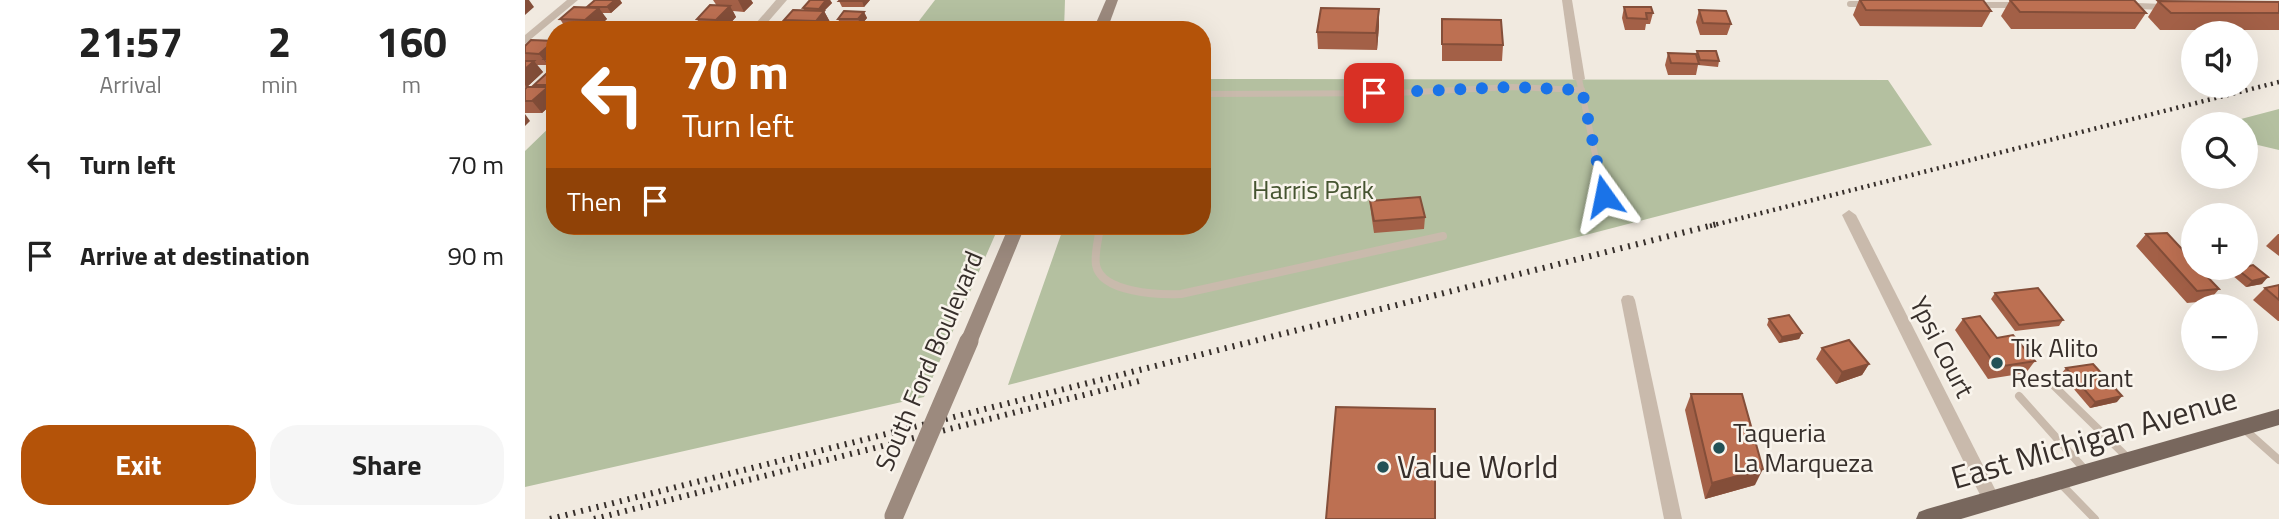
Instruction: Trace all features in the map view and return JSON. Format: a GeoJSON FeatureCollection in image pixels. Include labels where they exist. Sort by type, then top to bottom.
{"type":"FeatureCollection","features":[{"type":"Feature","properties":{"kind":"main road"},"geometry":{"type":"LineString","coordinates":[[1104,21],[1112,0]]}},
{"type":"Feature","properties":{"kind":"main road","name":"South Ford Boulevard"},"geometry":{"type":"LineString","coordinates":[[893,517],[1013,235]]}},
{"type":"Feature","properties":{"kind":"main road","name":"East Michigan Avenue"},"geometry":{"type":"LineString","coordinates":[[1927,519],[2279,417]]}},
{"type":"Feature","properties":{"kind":"street"},"geometry":{"type":"LineString","coordinates":[[548,21],[573,0]]}},
{"type":"Feature","properties":{"kind":"street"},"geometry":{"type":"LineString","coordinates":[[763,21],[782,0]]}},
{"type":"Feature","properties":{"kind":"street"},"geometry":{"type":"LineString","coordinates":[[1567,0],[1581,85]]}},
{"type":"Feature","properties":{"kind":"street"},"geometry":{"type":"LineString","coordinates":[[525,41],[546,23]]}},
{"type":"Feature","properties":{"kind":"street","name":"Ypsi Court"},"geometry":{"type":"LineString","coordinates":[[1849,215],[1992,501]]}},
{"type":"Feature","properties":{"kind":"street"},"geometry":{"type":"LineString","coordinates":[[1628,300],[1673,519]]}},
{"type":"Feature","properties":{"kind":"lane"},"geometry":{"type":"LineString","coordinates":[[1977,3],[2021,5]]}},
{"type":"Feature","properties":{"kind":"lane"},"geometry":{"type":"LineString","coordinates":[[1850,4],[1877,4]]}},
{"type":"Feature","properties":{"kind":"lane"},"geometry":{"type":"LineString","coordinates":[[2138,6],[2165,7]]}},
{"type":"Feature","properties":{"kind":"lane"},"geometry":{"type":"LineString","coordinates":[[1211,94],[1397,93],[1581,85],[1604,196]]}},
{"type":"Feature","properties":{"kind":"lane"},"geometry":{"type":"LineString","coordinates":[[1099,235],[1096,266],[1103,277],[1120,288],[1157,295],[1207,289],[1443,236]]}},
{"type":"Feature","properties":{"kind":"lane"},"geometry":{"type":"LineString","coordinates":[[2052,384],[2130,461]]}},
{"type":"Feature","properties":{"kind":"lane"},"geometry":{"type":"LineString","coordinates":[[2019,396],[2087,473]]}},
{"type":"Feature","properties":{"kind":"lane"},"geometry":{"type":"LineString","coordinates":[[2243,428],[2279,460]]}},
{"type":"Feature","properties":{"kind":"lane"},"geometry":{"type":"LineString","coordinates":[[2059,481],[2095,519]]}},
{"type":"Feature","properties":{"kind":"green space"},"geometry":{"type":"Polygon","coordinates":[[[935,0],[1065,0],[1064,21],[919,21],[935,0]]]}},
{"type":"Feature","properties":{"kind":"green space","name":"Harris Park"},"geometry":{"type":"Polygon","coordinates":[[[1211,79],[1888,80],[1932,145],[1008,385],[1061,235],[1211,235],[1211,79]]]}},
{"type":"Feature","properties":{"kind":"green space"},"geometry":{"type":"Polygon","coordinates":[[[2279,109],[2279,150],[2258,145],[2258,115],[2279,109]]]}},
{"type":"Feature","properties":{"kind":"green space"},"geometry":{"type":"Polygon","coordinates":[[[546,131],[546,235],[995,235],[924,397],[525,487],[525,151],[546,131]]]}},
{"type":"Feature","properties":{"kind":"building"},"geometry":{"type":"Polygon","coordinates":[[[595,0],[615,0],[607,7],[587,7],[595,0]]]}},
{"type":"Feature","properties":{"kind":"building"},"geometry":{"type":"Polygon","coordinates":[[[810,0],[826,0],[819,9],[803,8],[810,0]]]}},
{"type":"Feature","properties":{"kind":"building"},"geometry":{"type":"Polygon","coordinates":[[[1860,0],[1983,0],[1991,11],[1866,10],[1860,0]]]}},
{"type":"Feature","properties":{"kind":"building"},"geometry":{"type":"Polygon","coordinates":[[[2010,0],[2134,0],[2146,13],[2020,12],[2010,0]]]}},
{"type":"Feature","properties":{"kind":"building"},"geometry":{"type":"Polygon","coordinates":[[[2158,1],[2279,2],[2279,13],[2171,13],[2158,1]]]}},
{"type":"Feature","properties":{"kind":"building"},"geometry":{"type":"Polygon","coordinates":[[[710,5],[730,6],[716,20],[697,19],[710,5]]]}},
{"type":"Feature","properties":{"kind":"building"},"geometry":{"type":"Polygon","coordinates":[[[574,7],[599,8],[585,20],[560,19],[574,7]]]}},
{"type":"Feature","properties":{"kind":"building"},"geometry":{"type":"Polygon","coordinates":[[[1624,7],[1651,7],[1653,13],[1646,13],[1647,19],[1627,18],[1624,7]]]}},
{"type":"Feature","properties":{"kind":"building"},"geometry":{"type":"Polygon","coordinates":[[[1321,8],[1379,9],[1376,33],[1317,32],[1321,8]]]}},
{"type":"Feature","properties":{"kind":"building"},"geometry":{"type":"Polygon","coordinates":[[[793,10],[824,11],[816,21],[784,20],[793,10]]]}},
{"type":"Feature","properties":{"kind":"building"},"geometry":{"type":"Polygon","coordinates":[[[1699,10],[1726,11],[1731,24],[1703,23],[1699,10]]]}},
{"type":"Feature","properties":{"kind":"building"},"geometry":{"type":"Polygon","coordinates":[[[844,11],[864,12],[858,19],[838,19],[844,11]]]}},
{"type":"Feature","properties":{"kind":"building"},"geometry":{"type":"Polygon","coordinates":[[[1442,19],[1501,20],[1503,45],[1442,44],[1442,19]]]}},
{"type":"Feature","properties":{"kind":"building"},"geometry":{"type":"Polygon","coordinates":[[[531,40],[546,41],[546,48],[539,54],[525,53],[525,46],[531,40]]]}},
{"type":"Feature","properties":{"kind":"building"},"geometry":{"type":"Polygon","coordinates":[[[1697,51],[1716,51],[1719,61],[1700,60],[1697,51]]]}},
{"type":"Feature","properties":{"kind":"building"},"geometry":{"type":"Polygon","coordinates":[[[1668,53],[1696,54],[1699,64],[1671,63],[1668,53]]]}},
{"type":"Feature","properties":{"kind":"building"},"geometry":{"type":"Polygon","coordinates":[[[525,61],[534,61],[525,69],[525,61]]]}},
{"type":"Feature","properties":{"kind":"building"},"geometry":{"type":"Polygon","coordinates":[[[546,74],[546,85],[534,85],[546,74]]]}},
{"type":"Feature","properties":{"kind":"building"},"geometry":{"type":"Polygon","coordinates":[[[546,87],[532,101],[525,101],[525,89],[546,87]]]}},
{"type":"Feature","properties":{"kind":"building"},"geometry":{"type":"Polygon","coordinates":[[[1420,197],[1425,217],[1374,221],[1370,201],[1420,197]]]}},
{"type":"Feature","properties":{"kind":"building"},"geometry":{"type":"Polygon","coordinates":[[[2167,233],[2181,248],[2181,273],[2146,234],[2167,233]]]}},
{"type":"Feature","properties":{"kind":"building"},"geometry":{"type":"Polygon","coordinates":[[[2258,269],[2268,277],[2258,280],[2258,269]]]}},
{"type":"Feature","properties":{"kind":"building"},"geometry":{"type":"Polygon","coordinates":[[[2187,280],[2210,280],[2219,289],[2197,291],[2187,280]]]}},
{"type":"Feature","properties":{"kind":"building"},"geometry":{"type":"Polygon","coordinates":[[[2279,285],[2279,300],[2265,288],[2279,285]]]}},
{"type":"Feature","properties":{"kind":"building"},"geometry":{"type":"Polygon","coordinates":[[[2038,288],[2063,320],[2019,325],[1995,293],[2038,288]]]}},
{"type":"Feature","properties":{"kind":"building"},"geometry":{"type":"Polygon","coordinates":[[[1789,315],[1802,333],[1782,337],[1769,319],[1789,315]]]}},
{"type":"Feature","properties":{"kind":"building"},"geometry":{"type":"Polygon","coordinates":[[[1980,316],[1997,338],[2013,335],[2035,361],[1997,367],[1963,319],[1980,316]]]}},
{"type":"Feature","properties":{"kind":"building"},"geometry":{"type":"Polygon","coordinates":[[[1849,340],[1869,364],[1842,372],[1822,348],[1849,340]]]}},
{"type":"Feature","properties":{"kind":"building"},"geometry":{"type":"Polygon","coordinates":[[[2093,364],[2122,396],[2095,402],[2066,368],[2093,364]]]}},
{"type":"Feature","properties":{"kind":"building","name":"Taqueria La Marqueza"},"geometry":{"type":"Polygon","coordinates":[[[1691,394],[1742,394],[1763,469],[1712,483],[1691,394]]]}},
{"type":"Feature","properties":{"kind":"building","name":"Value World"},"geometry":{"type":"Polygon","coordinates":[[[1336,407],[1435,409],[1435,519],[1326,519],[1336,407]]]}},
{"type":"Feature","properties":{"kind":"railway"},"geometry":{"type":"LineString","coordinates":[[1710,226],[2279,82]]}},
{"type":"Feature","properties":{"kind":"railway"},"geometry":{"type":"LineString","coordinates":[[550,519],[1717,224]]}},
{"type":"Feature","properties":{"kind":"railway"},"geometry":{"type":"LineString","coordinates":[[594,519],[1139,381]]}},
{"type":"Feature","properties":{"kind":"place","name":"Tik Alito Restaurant"},"geometry":{"type":"Point","coordinates":[1997,363]}},
{"type":"Feature","properties":{"kind":"place","name":"Taqueria La Marqueza"},"geometry":{"type":"Point","coordinates":[1719,448]}},
{"type":"Feature","properties":{"kind":"place","name":"Value World"},"geometry":{"type":"Point","coordinates":[1383,467]}},
{"type":"Feature","properties":{"kind":"route"},"geometry":{"type":"LineString","coordinates":[[1374,93],[1512,87],[1582,90],[1604,196]]}}]}
